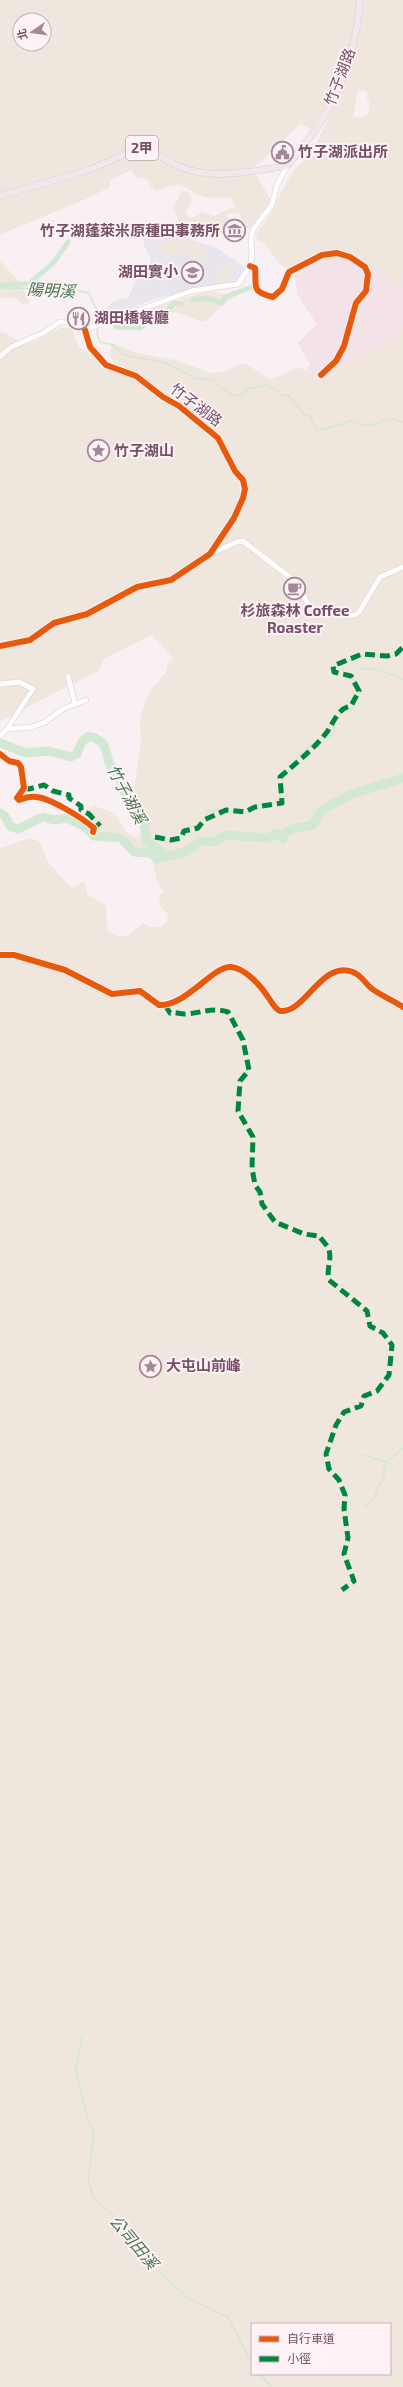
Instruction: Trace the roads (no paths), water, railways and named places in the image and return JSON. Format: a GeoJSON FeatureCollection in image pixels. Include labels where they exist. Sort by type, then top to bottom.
{"type":"FeatureCollection","features":[{"type":"Feature","properties":{"kind":"main road","name":"竹子湖路"},"geometry":{"type":"LineString","coordinates":[[287,166],[324,117],[337,91],[356,31],[360,0]]}},
{"type":"Feature","properties":{"kind":"main road","name":"2甲"},"geometry":{"type":"LineString","coordinates":[[0,196],[89,170],[139,148],[148,149],[178,166],[214,174],[287,166]]}},
{"type":"Feature","properties":{"kind":"street","name":"竹子湖路"},"geometry":{"type":"LineString","coordinates":[[250,266],[252,255],[251,237],[254,228],[272,205],[277,185],[287,166]]}},
{"type":"Feature","properties":{"kind":"street"},"geometry":{"type":"LineString","coordinates":[[0,357],[11,347],[43,333],[60,322],[66,322],[85,330],[110,322],[140,308],[191,291],[234,286],[244,277],[250,266],[255,268],[254,284],[256,289],[265,295],[273,297],[282,289],[289,272],[322,255],[336,253],[350,257],[365,267],[368,274],[366,291],[356,303],[344,346],[336,361],[321,375]]}},
{"type":"Feature","properties":{"kind":"street","name":"竹子湖路"},"geometry":{"type":"LineString","coordinates":[[0,646],[30,640],[54,623],[87,614],[137,587],[171,580],[210,554],[234,518],[243,498],[245,489],[243,480],[235,471],[218,438],[179,406],[163,397],[136,376],[106,365],[90,347],[85,330]]}},
{"type":"Feature","properties":{"kind":"street"},"geometry":{"type":"LineString","coordinates":[[210,554],[237,542],[243,541],[292,578],[301,588],[308,604],[315,609],[344,616],[355,615],[359,612],[380,577],[403,567]]}},
{"type":"Feature","properties":{"kind":"street"},"geometry":{"type":"LineString","coordinates":[[68,676],[75,704]]}},
{"type":"Feature","properties":{"kind":"street"},"geometry":{"type":"LineString","coordinates":[[0,684],[19,682],[33,689],[7,729],[0,736]]}},
{"type":"Feature","properties":{"kind":"street"},"geometry":{"type":"LineString","coordinates":[[7,729],[32,727],[45,722],[63,709],[86,700]]}},
{"type":"Feature","properties":{"kind":"street"},"geometry":{"type":"LineString","coordinates":[[0,754],[9,761],[18,763],[21,767],[24,788],[17,798],[18,800],[34,796],[43,798],[86,822],[94,828],[93,832]]}},
{"type":"Feature","properties":{"kind":"street"},"geometry":{"type":"LineString","coordinates":[[0,955],[14,955],[65,970],[112,994],[140,991],[145,993],[159,1005],[187,996],[220,970],[231,967],[237,969],[252,980],[280,1011],[288,1010],[295,1006],[321,980],[346,971],[356,974],[370,988],[403,1007]]}},
{"type":"Feature","properties":{"kind":"waterway"},"geometry":{"type":"LineString","coordinates":[[31,282],[54,262],[68,242]]}},
{"type":"Feature","properties":{"kind":"waterway","name":"陽明溪"},"geometry":{"type":"LineString","coordinates":[[0,285],[26,284]]}},
{"type":"Feature","properties":{"kind":"waterway"},"geometry":{"type":"LineString","coordinates":[[193,300],[207,298],[222,303],[225,297],[252,287]]}},
{"type":"Feature","properties":{"kind":"waterway","name":"陽明溪"},"geometry":{"type":"LineString","coordinates":[[0,288],[70,289],[89,293],[99,315],[97,335],[100,342],[114,345],[121,353],[129,356],[163,362],[195,378],[214,380],[219,386],[233,395],[241,396],[247,389],[267,385],[277,390],[282,396],[288,395],[305,415],[310,416],[316,429],[322,430],[351,421],[364,426],[394,419],[403,422]]}},
{"type":"Feature","properties":{"kind":"waterway"},"geometry":{"type":"LineString","coordinates":[[116,327],[140,328],[155,315],[168,310],[173,303],[181,304]]}},
{"type":"Feature","properties":{"kind":"waterway"},"geometry":{"type":"LineString","coordinates":[[339,714],[352,708],[361,689],[350,675],[343,672],[342,663],[362,655],[396,656],[403,649]]}},
{"type":"Feature","properties":{"kind":"waterway"},"geometry":{"type":"LineString","coordinates":[[358,668],[380,670],[403,679]]}},
{"type":"Feature","properties":{"kind":"waterway"},"geometry":{"type":"LineString","coordinates":[[325,738],[331,736],[334,731],[334,724]]}},
{"type":"Feature","properties":{"kind":"waterway","name":"竹子湖溪"},"geometry":{"type":"LineString","coordinates":[[0,743],[26,753],[49,751],[71,757],[77,754],[79,747],[88,737],[95,738],[103,743],[110,764],[120,779],[124,791],[140,814],[143,821],[147,842],[168,856],[185,852],[202,841],[213,842],[226,835],[268,838],[276,833],[283,839],[287,832],[295,828],[313,825],[321,811],[352,794],[403,778]]}},
{"type":"Feature","properties":{"kind":"waterway"},"geometry":{"type":"LineString","coordinates":[[297,760],[297,756],[318,740]]}},
{"type":"Feature","properties":{"kind":"waterway"},"geometry":{"type":"LineString","coordinates":[[282,780],[290,770]]}},
{"type":"Feature","properties":{"kind":"waterway"},"geometry":{"type":"LineString","coordinates":[[258,805],[281,803],[279,784]]}},
{"type":"Feature","properties":{"kind":"waterway"},"geometry":{"type":"LineString","coordinates":[[228,811],[245,814],[254,809]]}},
{"type":"Feature","properties":{"kind":"waterway"},"geometry":{"type":"LineString","coordinates":[[171,839],[180,837],[183,830],[196,825],[200,827],[208,811],[221,810]]}},
{"type":"Feature","properties":{"kind":"waterway"},"geometry":{"type":"LineString","coordinates":[[0,813],[5,816],[10,826],[18,829],[43,817],[54,820],[67,818],[85,827],[94,836],[121,838],[134,852],[151,853],[157,859],[168,856]]}},
{"type":"Feature","properties":{"kind":"waterway"},"geometry":{"type":"LineString","coordinates":[[147,839],[167,841]]}},
{"type":"Feature","properties":{"kind":"waterway"},"geometry":{"type":"LineString","coordinates":[[365,1507],[374,1498],[379,1485],[384,1479],[384,1467],[387,1462],[403,1448]]}},
{"type":"Feature","properties":{"kind":"waterway"},"geometry":{"type":"LineString","coordinates":[[363,1455],[387,1462]]}},
{"type":"Feature","properties":{"kind":"waterway","name":"公司田溪"},"geometry":{"type":"LineString","coordinates":[[82,2037],[76,2070],[86,2113],[94,2135],[88,2181],[94,2198],[123,2224],[141,2256],[188,2298],[228,2317],[251,2362]]}},
{"type":"Feature","properties":{"kind":"waterway","name":"公司田溪"},"geometry":{"type":"LineString","coordinates":[[261,2375],[271,2387]]}},
{"type":"Feature","properties":{"kind":"place","name":"竹子湖派出所"},"geometry":{"type":"Point","coordinates":[283,152]}},
{"type":"Feature","properties":{"kind":"place","name":"竹子湖蓬萊米原種田事務所"},"geometry":{"type":"Point","coordinates":[235,231]}},
{"type":"Feature","properties":{"kind":"place","name":"湖田實小"},"geometry":{"type":"Point","coordinates":[193,272]}},
{"type":"Feature","properties":{"kind":"place","name":"湖田橋餐廳"},"geometry":{"type":"Point","coordinates":[79,318]}},
{"type":"Feature","properties":{"kind":"place","name":"竹子湖山"},"geometry":{"type":"Point","coordinates":[98,451]}},
{"type":"Feature","properties":{"kind":"place","name":"杉旅森林 Coffee Roaster"},"geometry":{"type":"Point","coordinates":[295,588]}},
{"type":"Feature","properties":{"kind":"place","name":"大屯山前峰"},"geometry":{"type":"Point","coordinates":[151,1366]}}]}
